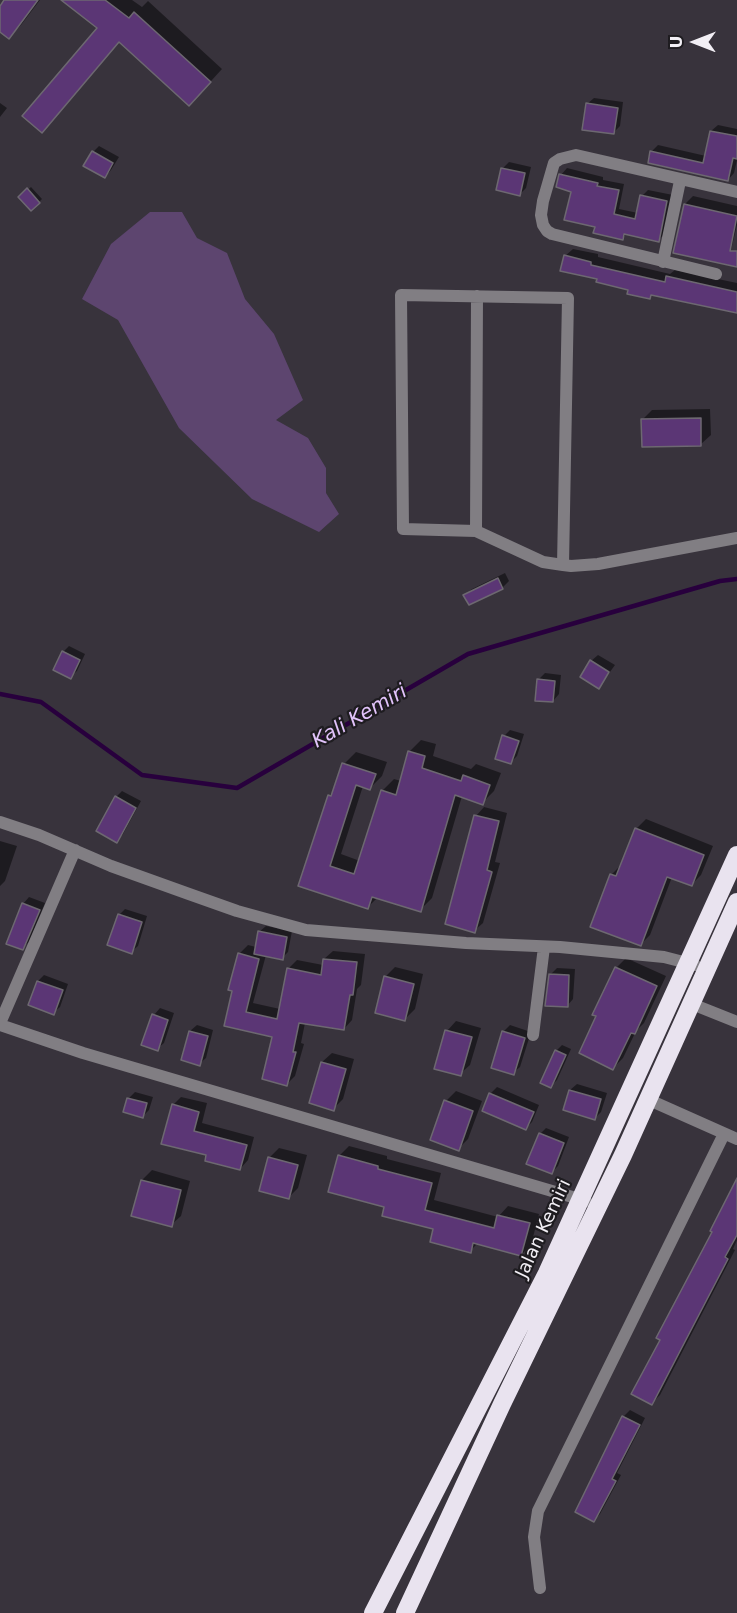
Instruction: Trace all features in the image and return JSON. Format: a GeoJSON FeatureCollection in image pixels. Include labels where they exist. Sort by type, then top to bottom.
{"type":"FeatureCollection","features":[{"type":"Feature","properties":{"kind":"highway","name":"Jalan Kemiri"},"geometry":{"type":"LineString","coordinates":[[374,1613],[547,1273],[737,855]]}},
{"type":"Feature","properties":{"kind":"highway"},"geometry":{"type":"LineString","coordinates":[[405,1613],[502,1404],[599,1205],[737,902]]}},
{"type":"Feature","properties":{"kind":"street"},"geometry":{"type":"LineString","coordinates":[[716,274],[552,234],[543,225],[541,215],[543,201],[554,163],[576,155],[680,181],[737,192]]}},
{"type":"Feature","properties":{"kind":"street"},"geometry":{"type":"LineString","coordinates":[[663,262],[680,181]]}},
{"type":"Feature","properties":{"kind":"street"},"geometry":{"type":"LineString","coordinates":[[563,565],[568,298],[401,295],[403,529],[476,531],[543,562],[563,565],[598,564],[737,538]]}},
{"type":"Feature","properties":{"kind":"street"},"geometry":{"type":"LineString","coordinates":[[476,531],[477,296]]}},
{"type":"Feature","properties":{"kind":"street"},"geometry":{"type":"LineString","coordinates":[[0,822],[39,835],[111,866],[237,911],[306,930],[654,956],[707,969]]}},
{"type":"Feature","properties":{"kind":"street"},"geometry":{"type":"LineString","coordinates":[[75,850],[0,1024],[83,1053],[599,1205]]}},
{"type":"Feature","properties":{"kind":"street"},"geometry":{"type":"LineString","coordinates":[[533,1035],[544,947]]}},
{"type":"Feature","properties":{"kind":"street"},"geometry":{"type":"LineString","coordinates":[[692,1004],[737,1022]]}},
{"type":"Feature","properties":{"kind":"street"},"geometry":{"type":"LineString","coordinates":[[647,1099],[737,1139]]}},
{"type":"Feature","properties":{"kind":"street"},"geometry":{"type":"LineString","coordinates":[[540,1588],[534,1537],[538,1511],[724,1134]]}},
{"type":"Feature","properties":{"kind":"shaded area"},"geometry":{"type":"Polygon","coordinates":[[[150,212],[182,212],[197,238],[227,253],[245,299],[274,334],[303,400],[276,420],[308,438],[326,468],[326,493],[339,514],[319,532],[252,499],[179,428],[118,320],[82,299],[111,244],[150,212]]]}},
{"type":"Feature","properties":{"kind":"building"},"geometry":{"type":"Polygon","coordinates":[[[4,0],[38,0],[9,39],[0,32],[0,6],[4,0]]]}},
{"type":"Feature","properties":{"kind":"building"},"geometry":{"type":"Polygon","coordinates":[[[61,0],[105,0],[129,18],[134,12],[211,82],[189,106],[119,42],[42,133],[22,116],[97,28],[61,0]]]}},
{"type":"Feature","properties":{"kind":"building"},"geometry":{"type":"Polygon","coordinates":[[[586,103],[618,108],[614,134],[582,130],[586,103]]]}},
{"type":"Feature","properties":{"kind":"building"},"geometry":{"type":"Polygon","coordinates":[[[710,131],[737,136],[737,159],[733,158],[728,181],[648,163],[650,151],[703,163],[710,131]]]}},
{"type":"Feature","properties":{"kind":"building"},"geometry":{"type":"Polygon","coordinates":[[[92,151],[113,163],[105,178],[83,166],[92,151]]]}},
{"type":"Feature","properties":{"kind":"building"},"geometry":{"type":"Polygon","coordinates":[[[501,168],[525,173],[520,196],[496,190],[501,168]]]}},
{"type":"Feature","properties":{"kind":"building"},"geometry":{"type":"Polygon","coordinates":[[[559,174],[598,183],[597,186],[619,190],[614,214],[635,219],[640,195],[667,201],[659,242],[624,234],[623,240],[593,233],[595,227],[564,220],[571,192],[556,187],[559,174]]]}},
{"type":"Feature","properties":{"kind":"building"},"geometry":{"type":"Polygon","coordinates":[[[27,188],[40,203],[31,211],[18,197],[27,188]]]}},
{"type":"Feature","properties":{"kind":"building"},"geometry":{"type":"Polygon","coordinates":[[[684,204],[737,216],[730,251],[737,251],[737,267],[673,253],[684,204]]]}},
{"type":"Feature","properties":{"kind":"building"},"geometry":{"type":"Polygon","coordinates":[[[564,255],[591,262],[591,265],[665,282],[666,276],[737,292],[737,313],[651,295],[650,299],[627,294],[628,290],[596,282],[597,279],[560,271],[564,255]]]}},
{"type":"Feature","properties":{"kind":"building"},"geometry":{"type":"Polygon","coordinates":[[[701,418],[701,446],[642,447],[641,419],[701,418]]]}},
{"type":"Feature","properties":{"kind":"building"},"geometry":{"type":"Polygon","coordinates":[[[498,578],[503,589],[469,605],[463,595],[498,578]]]}},
{"type":"Feature","properties":{"kind":"building"},"geometry":{"type":"Polygon","coordinates":[[[62,651],[80,660],[71,679],[53,670],[62,651]]]}},
{"type":"Feature","properties":{"kind":"building"},"geometry":{"type":"Polygon","coordinates":[[[590,660],[609,672],[599,689],[580,677],[590,660]]]}},
{"type":"Feature","properties":{"kind":"building"},"geometry":{"type":"Polygon","coordinates":[[[537,679],[555,681],[553,702],[535,701],[537,679]]]}},
{"type":"Feature","properties":{"kind":"building"},"geometry":{"type":"Polygon","coordinates":[[[502,735],[519,741],[511,764],[495,759],[502,735]]]}},
{"type":"Feature","properties":{"kind":"building"},"geometry":{"type":"Polygon","coordinates":[[[408,751],[425,756],[422,768],[461,781],[463,775],[490,785],[483,805],[455,795],[421,912],[372,897],[368,909],[298,886],[328,795],[331,796],[342,763],[376,774],[370,790],[356,785],[330,866],[354,874],[381,790],[396,795],[408,751]]]}},
{"type":"Feature","properties":{"kind":"building"},"geometry":{"type":"Polygon","coordinates":[[[115,796],[136,808],[117,843],[96,831],[115,796]]]}},
{"type":"Feature","properties":{"kind":"building"},"geometry":{"type":"Polygon","coordinates":[[[474,815],[499,821],[487,870],[492,872],[475,933],[445,924],[474,815]]]}},
{"type":"Feature","properties":{"kind":"building"},"geometry":{"type":"Polygon","coordinates":[[[635,828],[704,855],[692,886],[667,877],[641,946],[590,927],[610,874],[616,876],[635,828]]]}},
{"type":"Feature","properties":{"kind":"building"},"geometry":{"type":"Polygon","coordinates":[[[22,903],[40,910],[23,950],[6,944],[22,903]]]}},
{"type":"Feature","properties":{"kind":"building"},"geometry":{"type":"Polygon","coordinates":[[[118,914],[142,922],[132,954],[107,945],[118,914]]]}},
{"type":"Feature","properties":{"kind":"building"},"geometry":{"type":"Polygon","coordinates":[[[258,931],[287,937],[283,960],[254,954],[258,931]]]}},
{"type":"Feature","properties":{"kind":"building"},"geometry":{"type":"Polygon","coordinates":[[[238,953],[259,959],[246,1012],[277,1019],[287,968],[321,975],[323,959],[357,962],[353,995],[350,995],[344,1030],[299,1023],[293,1052],[296,1052],[287,1086],[262,1079],[272,1037],[224,1026],[232,991],[228,990],[238,953]]]}},
{"type":"Feature","properties":{"kind":"building"},"geometry":{"type":"Polygon","coordinates":[[[615,967],[657,986],[635,1034],[631,1033],[613,1070],[579,1053],[596,1016],[592,1015],[615,967]]]}},
{"type":"Feature","properties":{"kind":"building"},"geometry":{"type":"Polygon","coordinates":[[[549,974],[569,975],[568,1007],[545,1006],[549,974]]]}},
{"type":"Feature","properties":{"kind":"building"},"geometry":{"type":"Polygon","coordinates":[[[384,976],[414,984],[405,1021],[375,1013],[384,976]]]}},
{"type":"Feature","properties":{"kind":"building"},"geometry":{"type":"Polygon","coordinates":[[[37,981],[63,990],[54,1015],[28,1005],[37,981]]]}},
{"type":"Feature","properties":{"kind":"building"},"geometry":{"type":"Polygon","coordinates":[[[152,1014],[168,1020],[158,1051],[141,1045],[152,1014]]]}},
{"type":"Feature","properties":{"kind":"building"},"geometry":{"type":"Polygon","coordinates":[[[445,1030],[472,1037],[461,1076],[434,1069],[445,1030]]]}},
{"type":"Feature","properties":{"kind":"building"},"geometry":{"type":"Polygon","coordinates":[[[189,1031],[208,1036],[200,1066],[181,1060],[189,1031]]]}},
{"type":"Feature","properties":{"kind":"building"},"geometry":{"type":"Polygon","coordinates":[[[502,1031],[525,1038],[514,1075],[491,1068],[502,1031]]]}},
{"type":"Feature","properties":{"kind":"building"},"geometry":{"type":"Polygon","coordinates":[[[555,1050],[566,1055],[551,1088],[540,1083],[555,1050]]]}},
{"type":"Feature","properties":{"kind":"building"},"geometry":{"type":"Polygon","coordinates":[[[321,1062],[346,1069],[334,1111],[309,1103],[321,1062]]]}},
{"type":"Feature","properties":{"kind":"building"},"geometry":{"type":"Polygon","coordinates":[[[569,1090],[601,1099],[595,1120],[563,1110],[569,1090]]]}},
{"type":"Feature","properties":{"kind":"building"},"geometry":{"type":"Polygon","coordinates":[[[489,1093],[534,1112],[526,1130],[482,1111],[489,1093]]]}},
{"type":"Feature","properties":{"kind":"building"},"geometry":{"type":"Polygon","coordinates":[[[127,1098],[147,1103],[143,1118],[123,1112],[127,1098]]]}},
{"type":"Feature","properties":{"kind":"building"},"geometry":{"type":"Polygon","coordinates":[[[444,1100],[473,1111],[459,1151],[430,1140],[444,1100]]]}},
{"type":"Feature","properties":{"kind":"building"},"geometry":{"type":"Polygon","coordinates":[[[172,1104],[199,1112],[194,1131],[247,1145],[240,1170],[205,1161],[206,1155],[161,1144],[172,1104]]]}},
{"type":"Feature","properties":{"kind":"building"},"geometry":{"type":"Polygon","coordinates":[[[539,1133],[564,1143],[552,1174],[526,1164],[539,1133]]]}},
{"type":"Feature","properties":{"kind":"building"},"geometry":{"type":"Polygon","coordinates":[[[338,1155],[378,1166],[378,1169],[432,1183],[425,1210],[494,1228],[497,1215],[530,1223],[521,1256],[473,1243],[471,1253],[430,1242],[433,1229],[382,1216],[384,1207],[328,1192],[338,1155]]]}},
{"type":"Feature","properties":{"kind":"building"},"geometry":{"type":"Polygon","coordinates":[[[268,1157],[298,1165],[289,1199],[259,1191],[268,1157]]]}},
{"type":"Feature","properties":{"kind":"building"},"geometry":{"type":"Polygon","coordinates":[[[737,1178],[737,1235],[725,1257],[728,1259],[652,1405],[631,1394],[660,1340],[656,1338],[712,1232],[710,1231],[737,1178]]]}},
{"type":"Feature","properties":{"kind":"building"},"geometry":{"type":"Polygon","coordinates":[[[141,1180],[181,1190],[172,1227],[131,1216],[141,1180]]]}},
{"type":"Feature","properties":{"kind":"building"},"geometry":{"type":"Polygon","coordinates":[[[622,1416],[640,1425],[612,1479],[616,1481],[594,1522],[575,1512],[622,1416]]]}},
{"type":"Feature","properties":{"kind":"waterway","name":"Kali Kemiri"},"geometry":{"type":"LineString","coordinates":[[0,694],[41,702],[142,775],[237,788],[468,654],[720,581],[737,579]]}}]}
